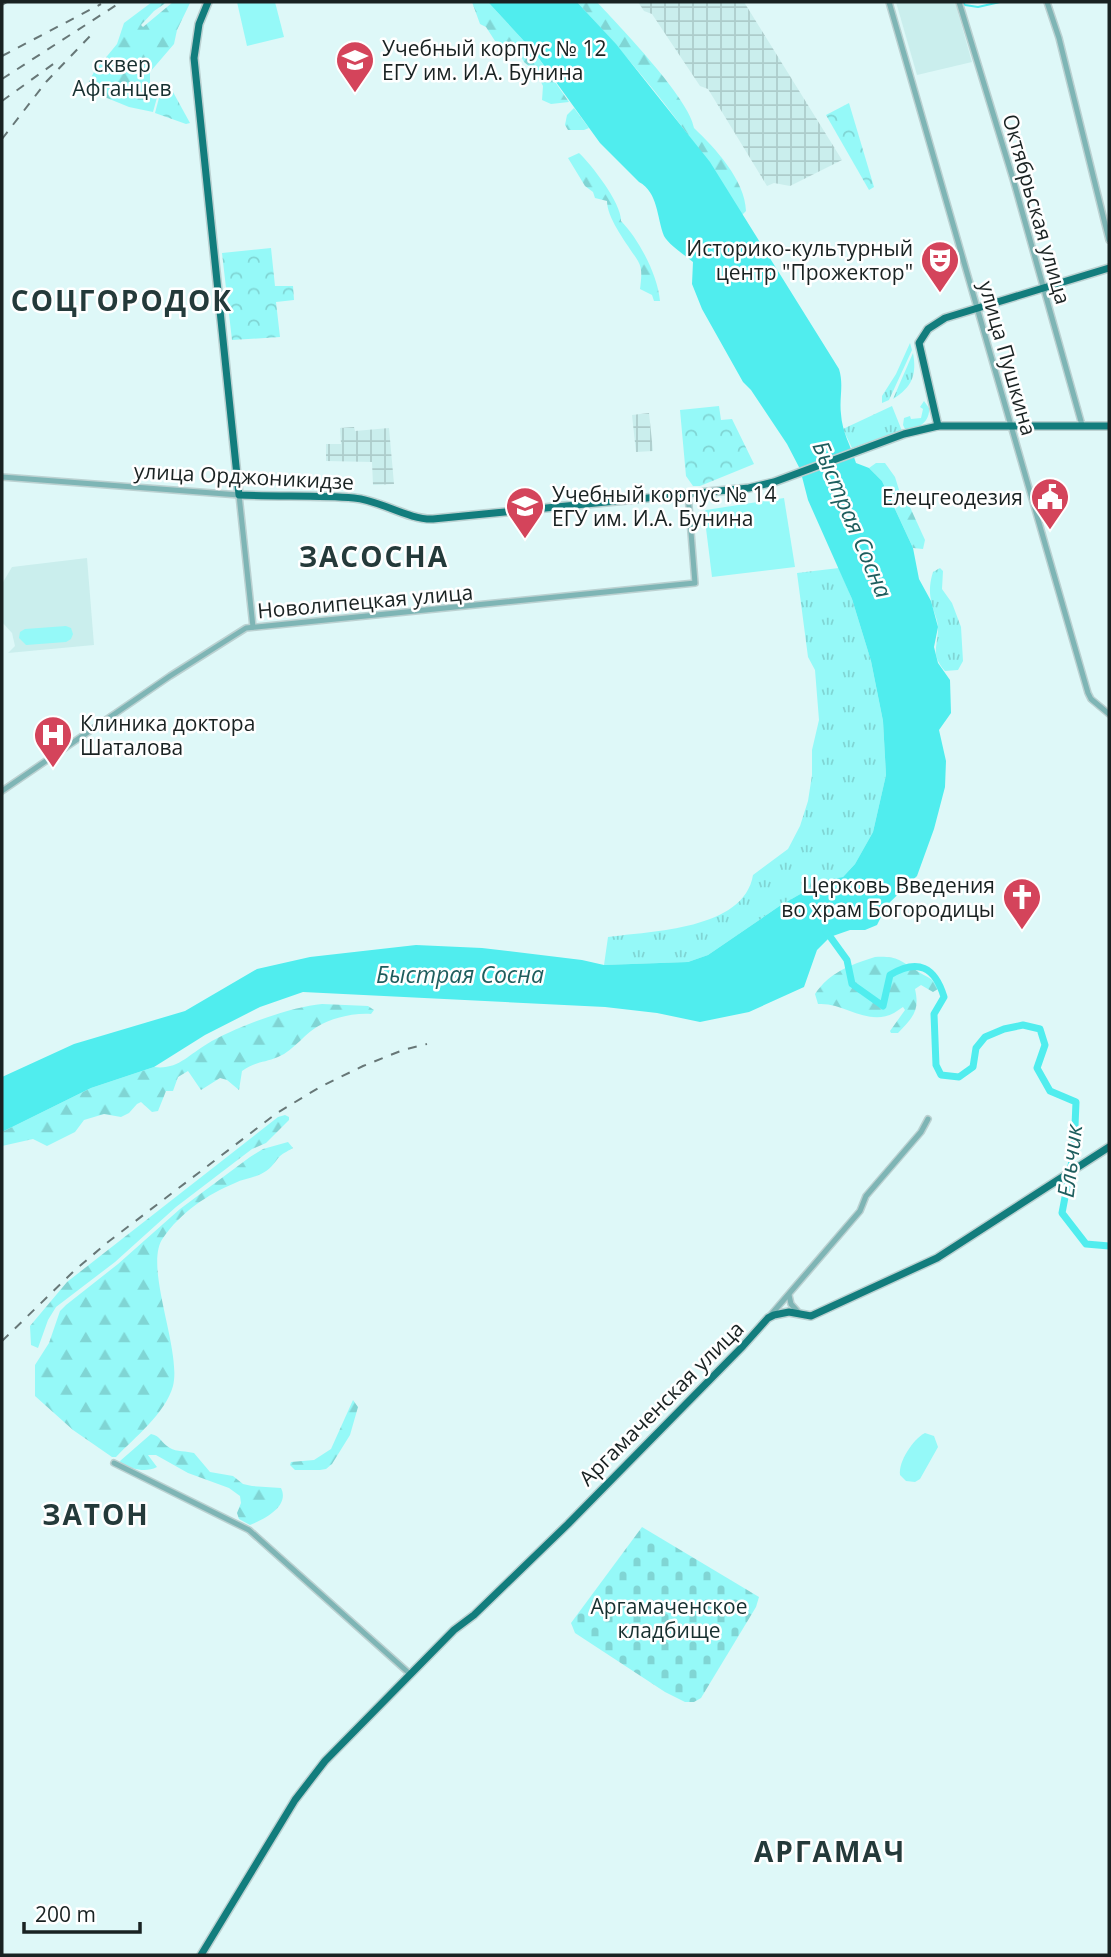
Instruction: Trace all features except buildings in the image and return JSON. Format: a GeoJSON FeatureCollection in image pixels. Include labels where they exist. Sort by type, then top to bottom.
{"type":"FeatureCollection","features":[{"type":"Feature","properties":{"kind":"main road"},"geometry":{"type":"LineString","coordinates":[[208,2],[199,24],[194,58],[239,495]]}},
{"type":"Feature","properties":{"kind":"main road"},"geometry":{"type":"LineString","coordinates":[[938,426],[919,343],[928,329],[945,318],[977,307],[1109,268]]}},
{"type":"Feature","properties":{"kind":"main road","name":"улица Орджоникидзе"},"geometry":{"type":"LineString","coordinates":[[239,495],[355,498],[424,519],[750,488],[774,482],[902,435],[938,426],[1109,426]]}},
{"type":"Feature","properties":{"kind":"main road"},"geometry":{"type":"LineString","coordinates":[[802,1314],[811,1316],[937,1258],[1109,1147]]}},
{"type":"Feature","properties":{"kind":"main road","name":"Аргамаченская улица"},"geometry":{"type":"LineString","coordinates":[[201,1955],[295,1800],[325,1761],[454,1630],[474,1615],[568,1524],[768,1318],[782,1312],[802,1314]]}},
{"type":"Feature","properties":{"kind":"street","name":"улица Пушкина"},"geometry":{"type":"LineString","coordinates":[[890,2],[1088,693],[1091,699],[1109,714]]}},
{"type":"Feature","properties":{"kind":"street","name":"Октябрьская улица"},"geometry":{"type":"LineString","coordinates":[[959,2],[1044,286],[1082,425]]}},
{"type":"Feature","properties":{"kind":"street"},"geometry":{"type":"LineString","coordinates":[[1047,2],[1059,38],[1109,240]]}},
{"type":"Feature","properties":{"kind":"street","name":"улица Орджоникидзе"},"geometry":{"type":"LineString","coordinates":[[2,477],[239,495]]}},
{"type":"Feature","properties":{"kind":"street","name":"Новолипецкая улица"},"geometry":{"type":"LineString","coordinates":[[2,791],[170,676],[246,628],[695,583],[688,494]]}},
{"type":"Feature","properties":{"kind":"street"},"geometry":{"type":"LineString","coordinates":[[239,495],[253,627]]}},
{"type":"Feature","properties":{"kind":"street"},"geometry":{"type":"LineString","coordinates":[[768,1318],[860,1211],[866,1196],[916,1138],[928,1119]]}},
{"type":"Feature","properties":{"kind":"street"},"geometry":{"type":"LineString","coordinates":[[790,1292],[791,1304],[802,1314]]}},
{"type":"Feature","properties":{"kind":"street"},"geometry":{"type":"LineString","coordinates":[[114,1463],[248,1530],[410,1674]]}},
{"type":"Feature","properties":{"kind":"shaded area"},"geometry":{"type":"Polygon","coordinates":[[[638,2],[744,2],[842,160],[790,186],[774,183],[767,186],[708,89],[700,86],[652,14],[644,11],[638,2]]]}},
{"type":"Feature","properties":{"kind":"shaded area"},"geometry":{"type":"Polygon","coordinates":[[[896,2],[955,2],[972,62],[917,75],[896,2]]]}},
{"type":"Feature","properties":{"kind":"shaded area"},"geometry":{"type":"Polygon","coordinates":[[[649,413],[653,451],[636,452],[632,415],[649,413]]]}},
{"type":"Feature","properties":{"kind":"shaded area"},"geometry":{"type":"Polygon","coordinates":[[[354,427],[355,431],[389,428],[394,484],[373,485],[372,462],[326,461],[326,444],[341,444],[340,428],[354,427]]]}},
{"type":"Feature","properties":{"kind":"shaded area"},"geometry":{"type":"Polygon","coordinates":[[[87,558],[94,645],[8,653],[15,646],[12,633],[2,622],[2,584],[12,567],[87,558]]]}},
{"type":"Feature","properties":{"kind":"green space","name":"сквер Афганцев"},"geometry":{"type":"Polygon","coordinates":[[[152,2],[167,2],[154,11],[141,25],[143,27],[173,2],[190,3],[177,30],[174,44],[150,72],[150,87],[158,94],[153,112],[129,107],[85,89],[94,72],[117,44],[124,23],[152,2]]]}},
{"type":"Feature","properties":{"kind":"green space"},"geometry":{"type":"Polygon","coordinates":[[[237,2],[275,2],[284,37],[247,46],[237,2]]]}},
{"type":"Feature","properties":{"kind":"green space"},"geometry":{"type":"Polygon","coordinates":[[[472,2],[488,2],[535,53],[569,102],[551,104],[542,100],[543,86],[536,72],[524,62],[519,53],[495,41],[486,27],[480,24],[472,2]]]}},
{"type":"Feature","properties":{"kind":"green space"},"geometry":{"type":"Polygon","coordinates":[[[577,2],[597,2],[667,82],[690,115],[694,128],[735,176],[744,199],[746,211],[742,215],[665,104],[577,2]]]}},
{"type":"Feature","properties":{"kind":"green space"},"geometry":{"type":"Polygon","coordinates":[[[173,92],[190,123],[155,113],[160,94],[173,92]]]}},
{"type":"Feature","properties":{"kind":"green space"},"geometry":{"type":"Polygon","coordinates":[[[849,103],[874,187],[869,190],[826,115],[849,103]]]}},
{"type":"Feature","properties":{"kind":"green space"},"geometry":{"type":"Polygon","coordinates":[[[574,108],[589,128],[568,130],[565,125],[567,115],[574,108]]]}},
{"type":"Feature","properties":{"kind":"green space"},"geometry":{"type":"Polygon","coordinates":[[[579,153],[605,185],[617,205],[621,221],[641,248],[656,280],[660,301],[654,301],[652,295],[640,289],[640,264],[614,224],[607,201],[595,198],[568,158],[579,153]]]}},
{"type":"Feature","properties":{"kind":"green space"},"geometry":{"type":"Polygon","coordinates":[[[271,248],[275,286],[293,286],[294,300],[276,302],[280,337],[232,340],[222,253],[271,248]]]}},
{"type":"Feature","properties":{"kind":"green space"},"geometry":{"type":"Polygon","coordinates":[[[910,343],[912,350],[889,400],[882,403],[882,396],[896,374],[910,343]]]}},
{"type":"Feature","properties":{"kind":"green space"},"geometry":{"type":"Polygon","coordinates":[[[913,353],[912,380],[905,390],[893,399],[913,353]]]}},
{"type":"Feature","properties":{"kind":"green space"},"geometry":{"type":"Polygon","coordinates":[[[924,401],[929,408],[926,421],[906,431],[904,418],[921,418],[923,409],[920,407],[924,401]]]}},
{"type":"Feature","properties":{"kind":"green space"},"geometry":{"type":"Polygon","coordinates":[[[719,406],[721,420],[732,419],[754,464],[700,486],[693,486],[686,476],[680,410],[719,406]]]}},
{"type":"Feature","properties":{"kind":"green space"},"geometry":{"type":"Polygon","coordinates":[[[892,406],[902,431],[852,448],[843,429],[892,406]]]}},
{"type":"Feature","properties":{"kind":"green space"},"geometry":{"type":"Polygon","coordinates":[[[876,463],[885,463],[895,477],[900,493],[891,500],[882,481],[869,468],[876,463]]]}},
{"type":"Feature","properties":{"kind":"green space"},"geometry":{"type":"Polygon","coordinates":[[[784,498],[795,567],[712,577],[704,512],[784,498]]]}},
{"type":"Feature","properties":{"kind":"green space"},"geometry":{"type":"Polygon","coordinates":[[[903,503],[909,505],[925,540],[923,549],[913,548],[895,509],[903,503]]]}},
{"type":"Feature","properties":{"kind":"green space"},"geometry":{"type":"Polygon","coordinates":[[[839,568],[852,599],[871,661],[883,721],[886,775],[873,832],[855,864],[843,877],[825,880],[781,905],[708,955],[688,962],[604,965],[608,937],[670,929],[715,917],[733,907],[746,893],[753,875],[788,849],[800,826],[808,801],[812,750],[819,720],[815,670],[808,657],[797,573],[839,568]]]}},
{"type":"Feature","properties":{"kind":"green space"},"geometry":{"type":"Polygon","coordinates":[[[940,568],[943,571],[942,589],[952,603],[961,627],[963,661],[958,670],[945,671],[936,655],[938,625],[930,590],[933,572],[940,568]]]}},
{"type":"Feature","properties":{"kind":"green space"},"geometry":{"type":"Polygon","coordinates":[[[66,626],[71,628],[73,634],[66,642],[26,645],[19,638],[20,632],[25,629],[66,626]]]}},
{"type":"Feature","properties":{"kind":"green space"},"geometry":{"type":"Polygon","coordinates":[[[875,957],[902,961],[932,980],[938,989],[933,992],[921,985],[915,989],[916,1008],[898,1033],[890,1031],[905,1010],[903,1007],[884,1017],[875,1017],[828,1004],[818,1004],[815,994],[827,980],[849,966],[875,957]]]}},
{"type":"Feature","properties":{"kind":"green space"},"geometry":{"type":"Polygon","coordinates":[[[322,1004],[368,1006],[374,1010],[371,1014],[346,1016],[322,1024],[284,1054],[247,1068],[242,1071],[239,1090],[220,1078],[201,1090],[188,1071],[178,1077],[173,1091],[166,1091],[158,1111],[152,1112],[141,1102],[121,1117],[104,1114],[84,1120],[75,1132],[47,1146],[33,1139],[2,1146],[2,1132],[91,1088],[154,1067],[176,1064],[207,1044],[247,1025],[279,1013],[322,1004]]]}},
{"type":"Feature","properties":{"kind":"green space"},"geometry":{"type":"Polygon","coordinates":[[[285,1115],[289,1120],[266,1143],[252,1149],[176,1207],[115,1262],[56,1307],[38,1348],[31,1345],[30,1326],[67,1282],[278,1117],[285,1115]]]}},
{"type":"Feature","properties":{"kind":"green space"},"geometry":{"type":"Polygon","coordinates":[[[288,1142],[293,1148],[281,1155],[267,1170],[225,1187],[205,1199],[178,1220],[163,1238],[158,1251],[157,1268],[172,1352],[173,1386],[156,1415],[116,1457],[112,1457],[73,1430],[35,1396],[35,1365],[49,1343],[60,1311],[180,1209],[250,1157],[263,1149],[288,1142]]]}},
{"type":"Feature","properties":{"kind":"green space"},"geometry":{"type":"Polygon","coordinates":[[[353,1400],[358,1407],[350,1435],[332,1464],[320,1470],[295,1470],[290,1465],[291,1462],[314,1460],[331,1449],[353,1400]]]}},
{"type":"Feature","properties":{"kind":"green space"},"geometry":{"type":"Polygon","coordinates":[[[925,1433],[934,1436],[938,1447],[920,1479],[915,1482],[906,1481],[900,1475],[901,1464],[911,1445],[925,1433]]]}},
{"type":"Feature","properties":{"kind":"green space"},"geometry":{"type":"Polygon","coordinates":[[[151,1434],[172,1449],[194,1453],[210,1472],[233,1476],[243,1484],[281,1488],[282,1501],[269,1515],[250,1525],[239,1519],[237,1513],[241,1503],[240,1496],[229,1488],[188,1473],[156,1455],[148,1455],[157,1467],[153,1469],[139,1470],[121,1464],[120,1461],[151,1434]]]}},
{"type":"Feature","properties":{"kind":"green space","name":"Аргамаченское кладбище"},"geometry":{"type":"Polygon","coordinates":[[[642,1527],[759,1597],[756,1607],[701,1698],[694,1702],[685,1702],[665,1692],[575,1633],[571,1623],[642,1527]]]}},
{"type":"Feature","properties":{"kind":"water","name":"Быстрая Сосна"},"geometry":{"type":"Polygon","coordinates":[[[488,2],[577,2],[616,44],[710,162],[839,369],[841,414],[845,433],[856,463],[869,468],[882,481],[913,548],[919,579],[931,601],[938,627],[934,647],[938,663],[950,680],[951,713],[939,730],[946,761],[945,787],[934,829],[917,876],[887,905],[877,925],[830,937],[817,950],[804,987],[749,1012],[700,1022],[657,1013],[605,1007],[303,992],[260,1007],[205,1035],[154,1067],[91,1088],[2,1132],[2,1077],[74,1044],[185,1011],[257,969],[310,957],[416,945],[482,948],[604,965],[688,962],[708,955],[781,905],[825,880],[843,877],[855,864],[873,832],[886,775],[883,721],[871,661],[852,599],[808,500],[800,469],[787,444],[743,382],[702,309],[692,284],[693,262],[664,236],[650,192],[600,143],[535,53],[488,2]]]}},
{"type":"Feature","properties":{"kind":"waterway"},"geometry":{"type":"LineString","coordinates":[[963,2],[965,5],[978,7],[1000,2]]}},
{"type":"Feature","properties":{"kind":"waterway","name":"Ельчик"},"geometry":{"type":"LineString","coordinates":[[826,931],[847,960],[852,984],[883,1006],[890,975],[909,967],[917,967],[924,968],[936,979],[944,997],[934,1014],[936,1065],[941,1075],[959,1077],[973,1067],[976,1048],[985,1037],[1023,1025],[1040,1029],[1045,1045],[1037,1068],[1050,1091],[1076,1102],[1074,1150],[1062,1213],[1086,1244],[1109,1246]]}},
{"type":"Feature","properties":{"kind":"railway"},"geometry":{"type":"LineString","coordinates":[[2,5],[7,2]]}},
{"type":"Feature","properties":{"kind":"railway"},"geometry":{"type":"LineString","coordinates":[[2,79],[121,2]]}},
{"type":"Feature","properties":{"kind":"railway"},"geometry":{"type":"LineString","coordinates":[[2,56],[101,4]]}},
{"type":"Feature","properties":{"kind":"railway"},"geometry":{"type":"LineString","coordinates":[[2,139],[46,82],[93,33]]}},
{"type":"Feature","properties":{"kind":"railway"},"geometry":{"type":"LineString","coordinates":[[2,101],[56,62]]}},
{"type":"Feature","properties":{"kind":"railway"},"geometry":{"type":"LineString","coordinates":[[2,1341],[108,1242],[277,1113],[320,1087],[363,1066],[403,1050],[427,1044]]}},
{"type":"Feature","properties":{"kind":"place","name":"Учебный корпус № 12 ЕГУ им. И.А. Бунина"},"geometry":{"type":"Point","coordinates":[355,94]}},
{"type":"Feature","properties":{"kind":"place","name":"Историко-культурный центр \"Прожектор\""},"geometry":{"type":"Point","coordinates":[940,294]}},
{"type":"Feature","properties":{"kind":"place","name":"Елецгеодезия"},"geometry":{"type":"Point","coordinates":[1050,531]}},
{"type":"Feature","properties":{"kind":"place","name":"Учебный корпус № 14 ЕГУ им. И.А. Бунина"},"geometry":{"type":"Point","coordinates":[525,540]}},
{"type":"Feature","properties":{"kind":"place","name":"Клиника доктора Шаталова"},"geometry":{"type":"Point","coordinates":[53,769]}},
{"type":"Feature","properties":{"kind":"place","name":"Церковь Введения во храм Богородицы"},"geometry":{"type":"Point","coordinates":[1022,931]}},
{"type":"Feature","properties":{"kind":"district","name":"СОЦГОРОДОК"},"geometry":{"type":"Point","coordinates":[122,300]}},
{"type":"Feature","properties":{"kind":"district","name":"ЗАСОСНА"},"geometry":{"type":"Point","coordinates":[374,556]}},
{"type":"Feature","properties":{"kind":"district","name":"ЗАТОН"},"geometry":{"type":"Point","coordinates":[96,1514]}},
{"type":"Feature","properties":{"kind":"district","name":"АРГАМАЧ"},"geometry":{"type":"Point","coordinates":[830,1851]}}]}
